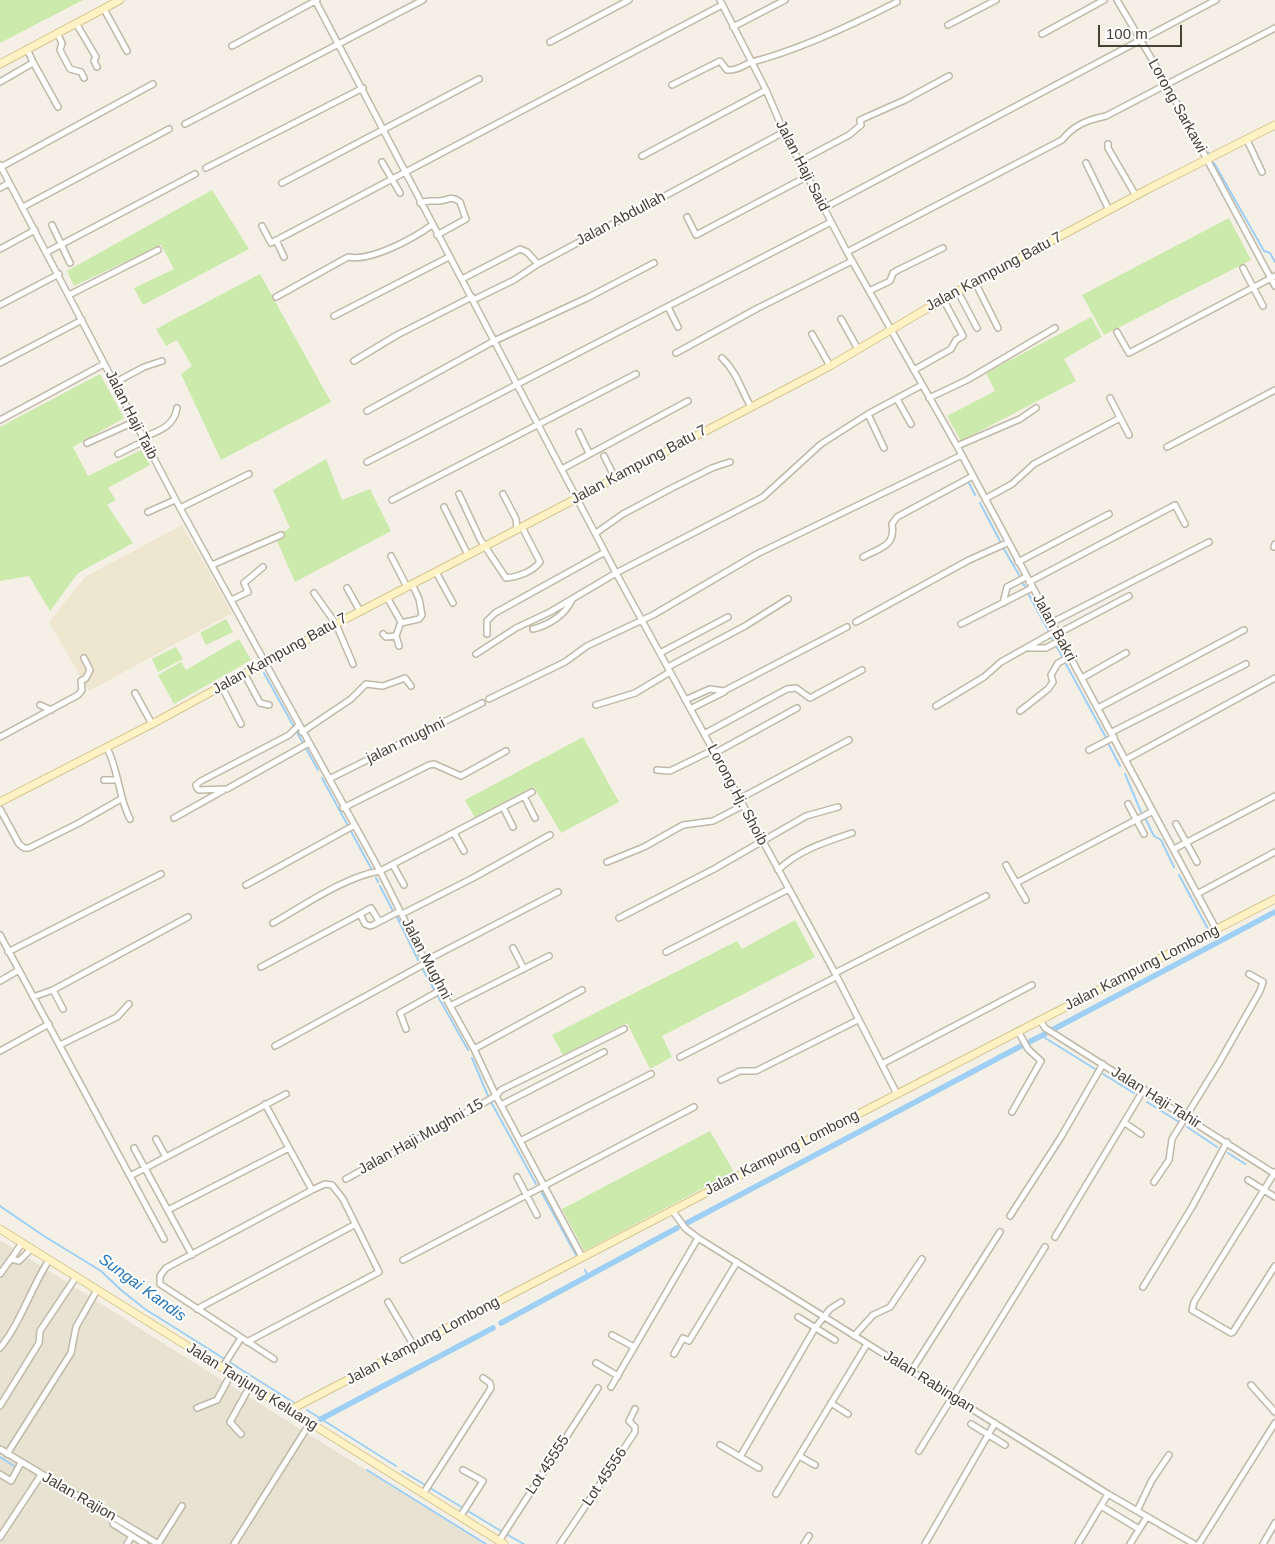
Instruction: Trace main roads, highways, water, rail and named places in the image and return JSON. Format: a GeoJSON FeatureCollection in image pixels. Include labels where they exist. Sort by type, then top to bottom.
{"type":"FeatureCollection","features":[{"type":"Feature","properties":{"kind":"waterway"},"geometry":{"type":"LineString","coordinates":[[1214,163],[1264,251],[1270,253],[1275,262]]}},
{"type":"Feature","properties":{"kind":"waterway"},"geometry":{"type":"LineString","coordinates":[[969,483],[975,495]]}},
{"type":"Feature","properties":{"kind":"waterway"},"geometry":{"type":"LineString","coordinates":[[980,503],[1000,541]]}},
{"type":"Feature","properties":{"kind":"waterway"},"geometry":{"type":"LineString","coordinates":[[1004,549],[1019,575]]}},
{"type":"Feature","properties":{"kind":"waterway"},"geometry":{"type":"LineString","coordinates":[[1029,595],[1048,630]]}},
{"type":"Feature","properties":{"kind":"waterway"},"geometry":{"type":"LineString","coordinates":[[1057,647],[1062,656]]}},
{"type":"Feature","properties":{"kind":"waterway"},"geometry":{"type":"LineString","coordinates":[[1066,664],[1105,736]]}},
{"type":"Feature","properties":{"kind":"waterway"},"geometry":{"type":"LineString","coordinates":[[264,673],[318,770]]}},
{"type":"Feature","properties":{"kind":"waterway"},"geometry":{"type":"LineString","coordinates":[[1109,745],[1120,766]]}},
{"type":"Feature","properties":{"kind":"waterway"},"geometry":{"type":"LineString","coordinates":[[1125,774],[1141,812]]}},
{"type":"Feature","properties":{"kind":"waterway"},"geometry":{"type":"LineString","coordinates":[[322,778],[372,870]]}},
{"type":"Feature","properties":{"kind":"waterway"},"geometry":{"type":"LineString","coordinates":[[1146,820],[1154,836],[1161,840],[1174,867]]}},
{"type":"Feature","properties":{"kind":"waterway"},"geometry":{"type":"LineString","coordinates":[[1179,875],[1208,929]]}},
{"type":"Feature","properties":{"kind":"waterway"},"geometry":{"type":"LineString","coordinates":[[376,878],[378,882]]}},
{"type":"Feature","properties":{"kind":"waterway"},"geometry":{"type":"LineString","coordinates":[[380,886],[393,911]]}},
{"type":"Feature","properties":{"kind":"waterway"},"geometry":{"type":"LineString","coordinates":[[1054,1029],[1275,912]]}},
{"type":"Feature","properties":{"kind":"waterway"},"geometry":{"type":"LineString","coordinates":[[397,917],[418,960]]}},
{"type":"Feature","properties":{"kind":"waterway"},"geometry":{"type":"LineString","coordinates":[[422,968],[468,1050]]}},
{"type":"Feature","properties":{"kind":"waterway"},"geometry":{"type":"LineString","coordinates":[[1029,1042],[1045,1034]]}},
{"type":"Feature","properties":{"kind":"waterway"},"geometry":{"type":"LineString","coordinates":[[1042,1036],[1095,1069]]}},
{"type":"Feature","properties":{"kind":"waterway"},"geometry":{"type":"LineString","coordinates":[[687,1223],[1021,1046]]}},
{"type":"Feature","properties":{"kind":"waterway"},"geometry":{"type":"LineString","coordinates":[[472,1058],[488,1096]]}},
{"type":"Feature","properties":{"kind":"waterway"},"geometry":{"type":"LineString","coordinates":[[1103,1074],[1134,1093]]}},
{"type":"Feature","properties":{"kind":"waterway"},"geometry":{"type":"LineString","coordinates":[[491,1102],[536,1184]]}},
{"type":"Feature","properties":{"kind":"waterway"},"geometry":{"type":"LineString","coordinates":[[1147,1102],[1179,1122]]}},
{"type":"Feature","properties":{"kind":"waterway"},"geometry":{"type":"LineString","coordinates":[[1187,1127],[1217,1147]]}},
{"type":"Feature","properties":{"kind":"waterway"},"geometry":{"type":"LineString","coordinates":[[1228,1153],[1245,1164]]}},
{"type":"Feature","properties":{"kind":"waterway"},"geometry":{"type":"LineString","coordinates":[[542,1193],[576,1255]]}},
{"type":"Feature","properties":{"kind":"waterway","name":"Sungai Kandis"},"geometry":{"type":"LineString","coordinates":[[0,1206],[101,1271],[145,1309],[296,1404]]}},
{"type":"Feature","properties":{"kind":"waterway"},"geometry":{"type":"LineString","coordinates":[[501,1323],[677,1228]]}},
{"type":"Feature","properties":{"kind":"waterway"},"geometry":{"type":"LineString","coordinates":[[585,1270],[588,1276]]}},
{"type":"Feature","properties":{"kind":"waterway"},"geometry":{"type":"LineString","coordinates":[[321,1419],[493,1328]]}},
{"type":"Feature","properties":{"kind":"waterway","name":"Sungai Kandis"},"geometry":{"type":"LineString","coordinates":[[307,1410],[396,1466]]}},
{"type":"Feature","properties":{"kind":"waterway"},"geometry":{"type":"LineString","coordinates":[[0,1457],[14,1466]]}},
{"type":"Feature","properties":{"kind":"waterway"},"geometry":{"type":"LineString","coordinates":[[367,1470],[486,1544]]}},
{"type":"Feature","properties":{"kind":"waterway","name":"Sungai Kandis"},"geometry":{"type":"LineString","coordinates":[[402,1471],[501,1531]]}},
{"type":"Feature","properties":{"kind":"waterway","name":"Sungai Kandis"},"geometry":{"type":"LineString","coordinates":[[506,1534],[524,1544]]}}]}
